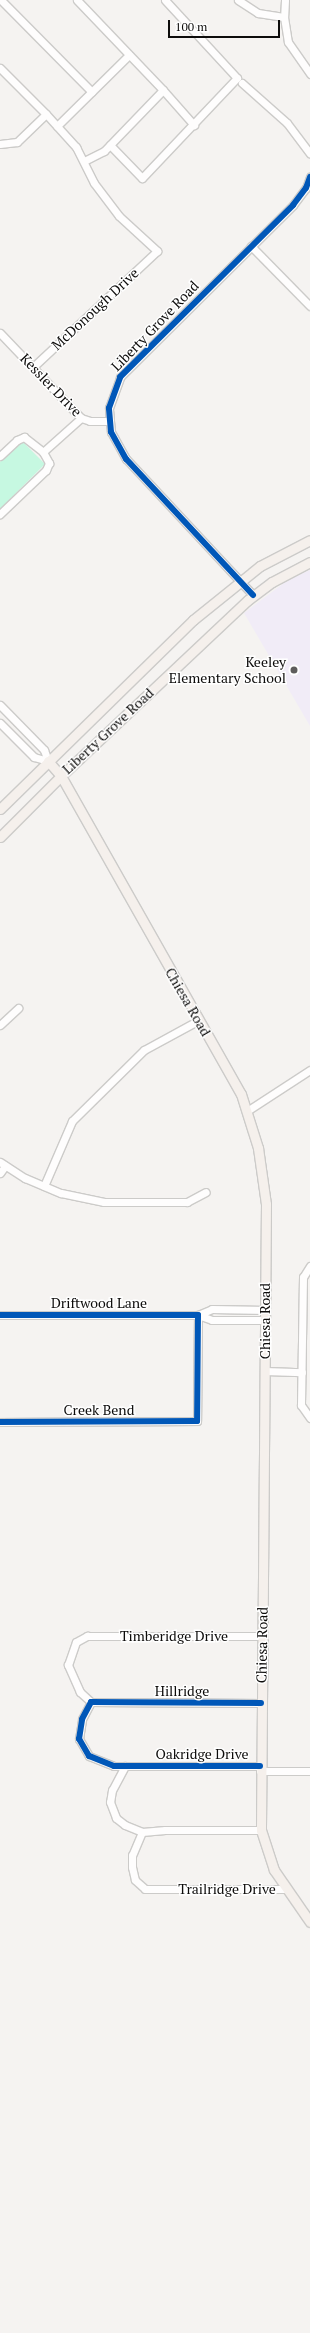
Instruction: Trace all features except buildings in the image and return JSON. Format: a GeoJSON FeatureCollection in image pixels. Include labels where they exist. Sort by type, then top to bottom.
{"type":"FeatureCollection","features":[{"type":"Feature","properties":{"kind":"main road","name":"Liberty Grove Road"},"geometry":{"type":"LineString","coordinates":[[0,809],[194,620],[260,566],[310,540]]}},
{"type":"Feature","properties":{"kind":"main road","name":"Liberty Grove Road"},"geometry":{"type":"LineString","coordinates":[[0,837],[61,776],[253,595],[272,582],[310,562]]}},
{"type":"Feature","properties":{"kind":"main road","name":"Chiesa Road"},"geometry":{"type":"LineString","coordinates":[[48,761],[61,776],[241,1094],[258,1148],[264,1180],[266,1310],[260,1769],[262,1830],[274,1870],[310,1922]]}},
{"type":"Feature","properties":{"kind":"street"},"geometry":{"type":"LineString","coordinates":[[1,0],[92,92]]}},
{"type":"Feature","properties":{"kind":"street"},"geometry":{"type":"LineString","coordinates":[[77,0],[163,90],[194,125]]}},
{"type":"Feature","properties":{"kind":"street"},"geometry":{"type":"LineString","coordinates":[[165,0],[240,80],[287,123],[310,153]]}},
{"type":"Feature","properties":{"kind":"street"},"geometry":{"type":"LineString","coordinates":[[238,0],[258,13],[284,17]]}},
{"type":"Feature","properties":{"kind":"street"},"geometry":{"type":"LineString","coordinates":[[286,0],[284,17],[288,42],[310,74]]}},
{"type":"Feature","properties":{"kind":"street"},"geometry":{"type":"LineString","coordinates":[[57,126],[129,55]]}},
{"type":"Feature","properties":{"kind":"street"},"geometry":{"type":"LineString","coordinates":[[0,68],[46,114],[76,147],[84,161],[104,151],[163,90]]}},
{"type":"Feature","properties":{"kind":"street"},"geometry":{"type":"LineString","coordinates":[[110,145],[142,178],[240,80]]}},
{"type":"Feature","properties":{"kind":"street"},"geometry":{"type":"LineString","coordinates":[[0,144],[17,142],[46,114]]}},
{"type":"Feature","properties":{"kind":"street","name":"McDonough Drive"},"geometry":{"type":"LineString","coordinates":[[33,367],[156,251],[119,216],[94,183],[84,161]]}},
{"type":"Feature","properties":{"kind":"street","name":"Liberty Grove Road"},"geometry":{"type":"LineString","coordinates":[[253,595],[241,580],[126,459],[118,447],[109,421],[111,398],[120,377],[293,204],[306,188],[310,178]]}},
{"type":"Feature","properties":{"kind":"street"},"geometry":{"type":"LineString","coordinates":[[251,246],[310,306]]}},
{"type":"Feature","properties":{"kind":"street","name":"Kessler Drive"},"geometry":{"type":"LineString","coordinates":[[0,333],[81,418],[90,421],[109,421]]}},
{"type":"Feature","properties":{"kind":"street"},"geometry":{"type":"LineString","coordinates":[[43,452],[81,418]]}},
{"type":"Feature","properties":{"kind":"street"},"geometry":{"type":"LineString","coordinates":[[0,456],[17,440],[24,437],[43,452],[49,463],[46,470],[0,514]]}},
{"type":"Feature","properties":{"kind":"street"},"geometry":{"type":"LineString","coordinates":[[0,705],[44,750],[48,761]]}},
{"type":"Feature","properties":{"kind":"street"},"geometry":{"type":"LineString","coordinates":[[0,724],[34,757],[48,761]]}},
{"type":"Feature","properties":{"kind":"street"},"geometry":{"type":"LineString","coordinates":[[0,1025],[18,1008]]}},
{"type":"Feature","properties":{"kind":"street"},"geometry":{"type":"LineString","coordinates":[[44,1186],[72,1121],[144,1050],[199,1020]]}},
{"type":"Feature","properties":{"kind":"street"},"geometry":{"type":"LineString","coordinates":[[247,1111],[310,1070]]}},
{"type":"Feature","properties":{"kind":"street"},"geometry":{"type":"LineString","coordinates":[[0,1173],[2,1164],[44,1186],[61,1193],[104,1202],[187,1202],[206,1192]]}},
{"type":"Feature","properties":{"kind":"street"},"geometry":{"type":"LineString","coordinates":[[310,1266],[303,1277],[301,1405],[310,1418]]}},
{"type":"Feature","properties":{"kind":"street","name":"Driftwood Lane"},"geometry":{"type":"LineString","coordinates":[[198,1315],[212,1309],[266,1310]]}},
{"type":"Feature","properties":{"kind":"street","name":"Driftwood Lane"},"geometry":{"type":"LineString","coordinates":[[0,1315],[198,1315],[212,1320],[265,1320]]}},
{"type":"Feature","properties":{"kind":"street","name":"Creek Bend"},"geometry":{"type":"LineString","coordinates":[[0,1422],[197,1422],[198,1315]]}},
{"type":"Feature","properties":{"kind":"street"},"geometry":{"type":"LineString","coordinates":[[265,1371],[302,1372]]}},
{"type":"Feature","properties":{"kind":"street","name":"Timberidge Drive"},"geometry":{"type":"LineString","coordinates":[[91,1702],[80,1692],[68,1665],[76,1642],[87,1636],[262,1636]]}},
{"type":"Feature","properties":{"kind":"street","name":"Hillridge"},"geometry":{"type":"LineString","coordinates":[[91,1702],[261,1703]]}},
{"type":"Feature","properties":{"kind":"street","name":"Oakridge Drive"},"geometry":{"type":"LineString","coordinates":[[91,1702],[82,1719],[79,1739],[89,1756],[114,1766],[310,1771]]}},
{"type":"Feature","properties":{"kind":"street"},"geometry":{"type":"LineString","coordinates":[[125,1766],[112,1790],[110,1802],[116,1818],[125,1825],[142,1832],[165,1830],[262,1830]]}},
{"type":"Feature","properties":{"kind":"street","name":"Trailridge Drive"},"geometry":{"type":"LineString","coordinates":[[142,1832],[132,1855],[135,1880],[145,1889],[286,1889]]}},
{"type":"Feature","properties":{"kind":"shaded area","name":"Keeley Elementary School"},"geometry":{"type":"Polygon","coordinates":[[[310,570],[310,726],[244,613],[288,580],[310,570]]]}},
{"type":"Feature","properties":{"kind":"green space"},"geometry":{"type":"Polygon","coordinates":[[[22,441],[45,464],[0,509],[0,462],[22,441]]]}},
{"type":"Feature","properties":{"kind":"cycle path"},"geometry":{"type":"LineString","coordinates":[[253,595],[126,459],[111,432],[109,408],[120,377],[293,205],[306,188],[310,177]]}},
{"type":"Feature","properties":{"kind":"cycle path"},"geometry":{"type":"LineString","coordinates":[[0,1315],[198,1315],[197,1421],[0,1422]]}},
{"type":"Feature","properties":{"kind":"cycle path"},"geometry":{"type":"LineString","coordinates":[[260,1766],[114,1766],[89,1756],[79,1739],[82,1719],[91,1702],[261,1703]]}},
{"type":"Feature","properties":{"kind":"place","name":"Keeley Elementary School"},"geometry":{"type":"Point","coordinates":[294,670]}}]}
